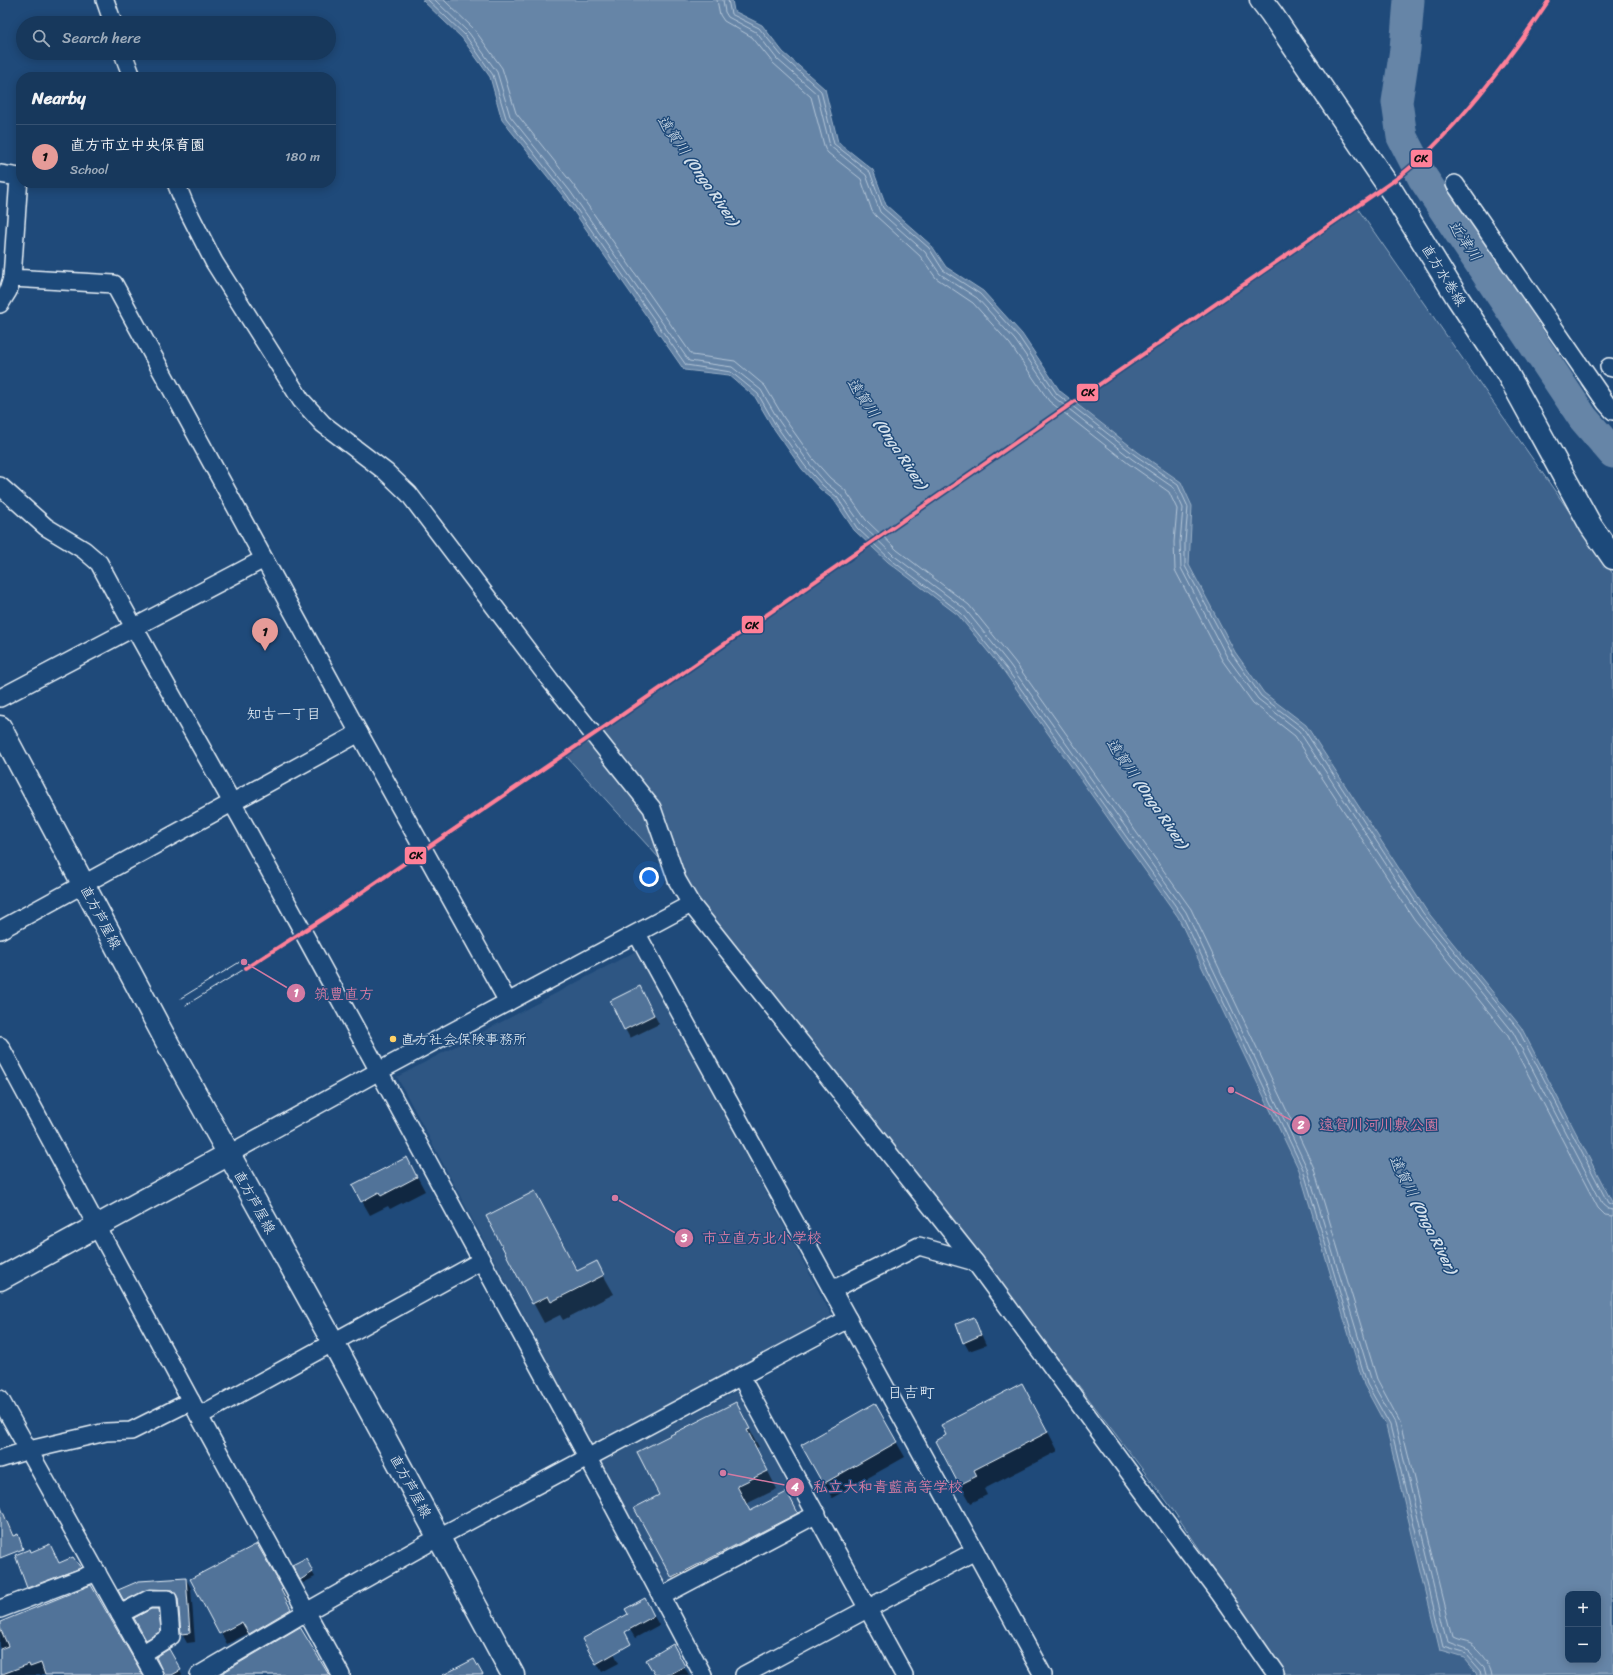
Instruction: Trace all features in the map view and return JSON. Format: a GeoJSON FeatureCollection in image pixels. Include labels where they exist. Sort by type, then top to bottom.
{"type":"FeatureCollection","features":[{"type":"Feature","properties":{"kind":"main road","name":"直方水巻線"},"geometry":{"type":"LineString","coordinates":[[1261,0],[1271,12],[1393,193],[1457,297],[1506,371],[1590,526],[1613,558]]}},
{"type":"Feature","properties":{"kind":"main road","name":"直方芦屋線"},"geometry":{"type":"LineString","coordinates":[[0,727],[83,885],[513,1675]]}},
{"type":"Feature","properties":{"kind":"main road"},"geometry":{"type":"LineString","coordinates":[[0,1278],[98,1227],[229,1154]]}},
{"type":"Feature","properties":{"kind":"street"},"geometry":{"type":"LineString","coordinates":[[105,0],[111,16]]}},
{"type":"Feature","properties":{"kind":"street"},"geometry":{"type":"LineString","coordinates":[[126,60],[130,72]]}},
{"type":"Feature","properties":{"kind":"street"},"geometry":{"type":"LineString","coordinates":[[0,174],[16,176]]}},
{"type":"Feature","properties":{"kind":"street"},"geometry":{"type":"LineString","coordinates":[[1455,184],[1587,377],[1613,411]]}},
{"type":"Feature","properties":{"kind":"street"},"geometry":{"type":"LineString","coordinates":[[0,304],[8,291],[12,278],[19,188]]}},
{"type":"Feature","properties":{"kind":"street"},"geometry":{"type":"LineString","coordinates":[[178,188],[214,262],[300,400],[323,424],[386,472],[409,494],[550,680],[641,793],[652,808],[677,880],[691,904],[975,1262],[1220,1594],[1276,1675]]}},
{"type":"Feature","properties":{"kind":"street"},"geometry":{"type":"LineString","coordinates":[[12,278],[114,284],[359,733],[508,1002]]}},
{"type":"Feature","properties":{"kind":"street"},"geometry":{"type":"LineString","coordinates":[[0,486],[46,527],[84,550],[99,563],[379,1071],[481,1261],[589,1457],[703,1675]]}},
{"type":"Feature","properties":{"kind":"street"},"geometry":{"type":"LineString","coordinates":[[0,698],[264,559]]}},
{"type":"Feature","properties":{"kind":"street"},"geometry":{"type":"LineString","coordinates":[[0,930],[359,733]]}},
{"type":"Feature","properties":{"kind":"street"},"geometry":{"type":"LineString","coordinates":[[229,1154],[379,1071],[691,904]]}},
{"type":"Feature","properties":{"kind":"street"},"geometry":{"type":"LineString","coordinates":[[637,934],[1043,1675]]}},
{"type":"Feature","properties":{"kind":"street"},"geometry":{"type":"LineString","coordinates":[[0,1046],[199,1416],[341,1675]]}},
{"type":"Feature","properties":{"kind":"street"},"geometry":{"type":"LineString","coordinates":[[832,1290],[919,1246],[975,1262]]}},
{"type":"Feature","properties":{"kind":"street"},"geometry":{"type":"LineString","coordinates":[[199,1416],[481,1261]]}},
{"type":"Feature","properties":{"kind":"street"},"geometry":{"type":"LineString","coordinates":[[199,1675],[306,1612],[439,1537],[848,1319]]}},
{"type":"Feature","properties":{"kind":"street"},"geometry":{"type":"LineString","coordinates":[[741,1377],[904,1675]]}},
{"type":"Feature","properties":{"kind":"street"},"geometry":{"type":"LineString","coordinates":[[0,1399],[154,1675]]}},
{"type":"Feature","properties":{"kind":"street"},"geometry":{"type":"LineString","coordinates":[[0,1459],[29,1450],[106,1432],[131,1430],[191,1401]]}},
{"type":"Feature","properties":{"kind":"street"},"geometry":{"type":"LineString","coordinates":[[662,1596],[817,1514]]}},
{"type":"Feature","properties":{"kind":"street"},"geometry":{"type":"LineString","coordinates":[[744,1675],[975,1551]]}},
{"type":"Feature","properties":{"kind":"street"},"geometry":{"type":"LineString","coordinates":[[0,1608],[97,1572]]}},
{"type":"Feature","properties":{"kind":"street"},"geometry":{"type":"LineString","coordinates":[[120,1614],[149,1599],[168,1599],[171,1636],[142,1654]]}},
{"type":"Feature","properties":{"kind":"shaded area"},"geometry":{"type":"Polygon","coordinates":[[[1358,209],[1613,574],[1613,1675],[1286,1675],[1168,1503],[986,1264],[711,915],[566,756],[1358,209]]]}},
{"type":"Feature","properties":{"kind":"shaded area"},"geometry":{"type":"Polygon","coordinates":[[[638,950],[834,1320],[593,1447],[397,1077],[638,950]]]}},
{"type":"Feature","properties":{"kind":"shaded area"},"geometry":{"type":"Polygon","coordinates":[[[741,1389],[806,1513],[666,1586],[601,1462],[741,1389]]]}},
{"type":"Feature","properties":{"kind":"water","name":"遠賀川 (Onga River)"},"geometry":{"type":"Polygon","coordinates":[[[422,0],[732,0],[734,11],[762,25],[783,52],[825,89],[838,142],[873,170],[886,205],[932,246],[946,267],[983,291],[1022,334],[1060,391],[1138,452],[1181,482],[1192,506],[1189,565],[1235,652],[1264,693],[1306,725],[1426,910],[1521,1027],[1613,1204],[1613,1675],[1477,1675],[1464,1658],[1440,1651],[1386,1426],[1364,1385],[1299,1170],[1178,917],[1003,670],[958,615],[888,562],[854,530],[834,500],[820,489],[802,469],[772,426],[755,397],[729,375],[684,370],[563,196],[502,120],[490,77],[462,38],[422,0]]]}},
{"type":"Feature","properties":{"kind":"building"},"geometry":{"type":"Polygon","coordinates":[[[640,986],[654,1015],[624,1030],[610,1001],[640,986]]]}},
{"type":"Feature","properties":{"kind":"building"},"geometry":{"type":"Polygon","coordinates":[[[407,1157],[417,1177],[381,1196],[379,1192],[361,1202],[352,1185],[407,1157]]]}},
{"type":"Feature","properties":{"kind":"building"},"geometry":{"type":"Polygon","coordinates":[[[535,1191],[577,1271],[597,1261],[604,1275],[551,1302],[548,1296],[532,1304],[486,1216],[535,1191]]]}},
{"type":"Feature","properties":{"kind":"building"},"geometry":{"type":"Polygon","coordinates":[[[974,1317],[981,1335],[963,1343],[956,1324],[974,1317]]]}},
{"type":"Feature","properties":{"kind":"building"},"geometry":{"type":"Polygon","coordinates":[[[1022,1383],[1048,1432],[974,1470],[977,1476],[959,1485],[936,1441],[946,1435],[941,1425],[1022,1383]]]}},
{"type":"Feature","properties":{"kind":"building"},"geometry":{"type":"Polygon","coordinates":[[[736,1402],[750,1429],[747,1430],[768,1471],[737,1486],[750,1511],[787,1492],[798,1513],[672,1578],[634,1508],[659,1495],[637,1452],[736,1402]]]}},
{"type":"Feature","properties":{"kind":"building"},"geometry":{"type":"Polygon","coordinates":[[[875,1403],[897,1442],[823,1484],[801,1445],[875,1403]]]}},
{"type":"Feature","properties":{"kind":"building"},"geometry":{"type":"Polygon","coordinates":[[[0,1505],[13,1536],[18,1534],[23,1549],[0,1558],[0,1505]]]}},
{"type":"Feature","properties":{"kind":"building"},"geometry":{"type":"Polygon","coordinates":[[[50,1544],[59,1563],[73,1557],[81,1568],[27,1588],[15,1555],[30,1549],[31,1552],[50,1544]]]}},
{"type":"Feature","properties":{"kind":"building"},"geometry":{"type":"Polygon","coordinates":[[[257,1544],[283,1589],[281,1590],[291,1609],[249,1634],[242,1622],[219,1634],[190,1579],[257,1544]]]}},
{"type":"Feature","properties":{"kind":"building"},"geometry":{"type":"Polygon","coordinates":[[[306,1558],[313,1572],[300,1580],[292,1565],[306,1558]]]}},
{"type":"Feature","properties":{"kind":"building"},"geometry":{"type":"Polygon","coordinates":[[[186,1578],[190,1633],[181,1634],[178,1598],[173,1590],[149,1589],[124,1601],[118,1590],[139,1581],[186,1578]]]}},
{"type":"Feature","properties":{"kind":"building"},"geometry":{"type":"Polygon","coordinates":[[[91,1585],[143,1675],[45,1675],[41,1663],[30,1667],[29,1664],[0,1675],[0,1649],[8,1646],[0,1628],[0,1622],[91,1585]]]}},
{"type":"Feature","properties":{"kind":"building"},"geometry":{"type":"Polygon","coordinates":[[[645,1598],[654,1616],[625,1632],[631,1644],[596,1664],[582,1639],[628,1614],[625,1609],[645,1598]]]}},
{"type":"Feature","properties":{"kind":"building"},"geometry":{"type":"Polygon","coordinates":[[[151,1609],[159,1609],[161,1631],[146,1640],[134,1618],[151,1609]]]}},
{"type":"Feature","properties":{"kind":"building"},"geometry":{"type":"Polygon","coordinates":[[[300,1627],[329,1675],[219,1675],[300,1627]]]}},
{"type":"Feature","properties":{"kind":"building"},"geometry":{"type":"Polygon","coordinates":[[[673,1644],[685,1666],[669,1675],[655,1675],[646,1660],[673,1644]]]}},
{"type":"Feature","properties":{"kind":"building"},"geometry":{"type":"Polygon","coordinates":[[[169,1649],[181,1670],[172,1675],[164,1675],[156,1657],[169,1649]]]}},
{"type":"Feature","properties":{"kind":"building"},"geometry":{"type":"Polygon","coordinates":[[[474,1659],[483,1675],[443,1675],[474,1659]]]}},
{"type":"Feature","properties":{"kind":"waterway","name":"近津川"},"geometry":{"type":"LineString","coordinates":[[1409,0],[1405,49],[1397,102],[1402,137],[1423,178],[1583,418],[1613,453]]}},
{"type":"Feature","properties":{"kind":"tram line"},"geometry":{"type":"LineString","coordinates":[[181,998],[243,960]]}},
{"type":"Feature","properties":{"kind":"tram line"},"geometry":{"type":"LineString","coordinates":[[186,1005],[246,968]]}},
{"type":"Feature","properties":{"kind":"transit line","name":"CK"},"geometry":{"type":"LineString","coordinates":[[246,968],[327,916],[606,726],[1399,177],[1422,158],[1462,116],[1522,40],[1549,0]]}},
{"type":"Feature","properties":{"kind":"place","name":"直方市立中央保育園"},"geometry":{"type":"Point","coordinates":[265,651]}},
{"type":"Feature","properties":{"kind":"place","name":"筑豊直方"},"geometry":{"type":"Point","coordinates":[244,962]}},
{"type":"Feature","properties":{"kind":"place","name":"直方社会保険事務所"},"geometry":{"type":"Point","coordinates":[393,1039]}},
{"type":"Feature","properties":{"kind":"place","name":"遠賀川河川敷公園"},"geometry":{"type":"Point","coordinates":[1231,1090]}},
{"type":"Feature","properties":{"kind":"place","name":"市立直方北小学校"},"geometry":{"type":"Point","coordinates":[615,1198]}},
{"type":"Feature","properties":{"kind":"place","name":"私立大和青藍高等学校"},"geometry":{"type":"Point","coordinates":[723,1473]}},
{"type":"Feature","properties":{"kind":"district","name":"知古一丁目"},"geometry":{"type":"Point","coordinates":[284,714]}},
{"type":"Feature","properties":{"kind":"district","name":"日吉町"},"geometry":{"type":"Point","coordinates":[911,1392]}}]}
